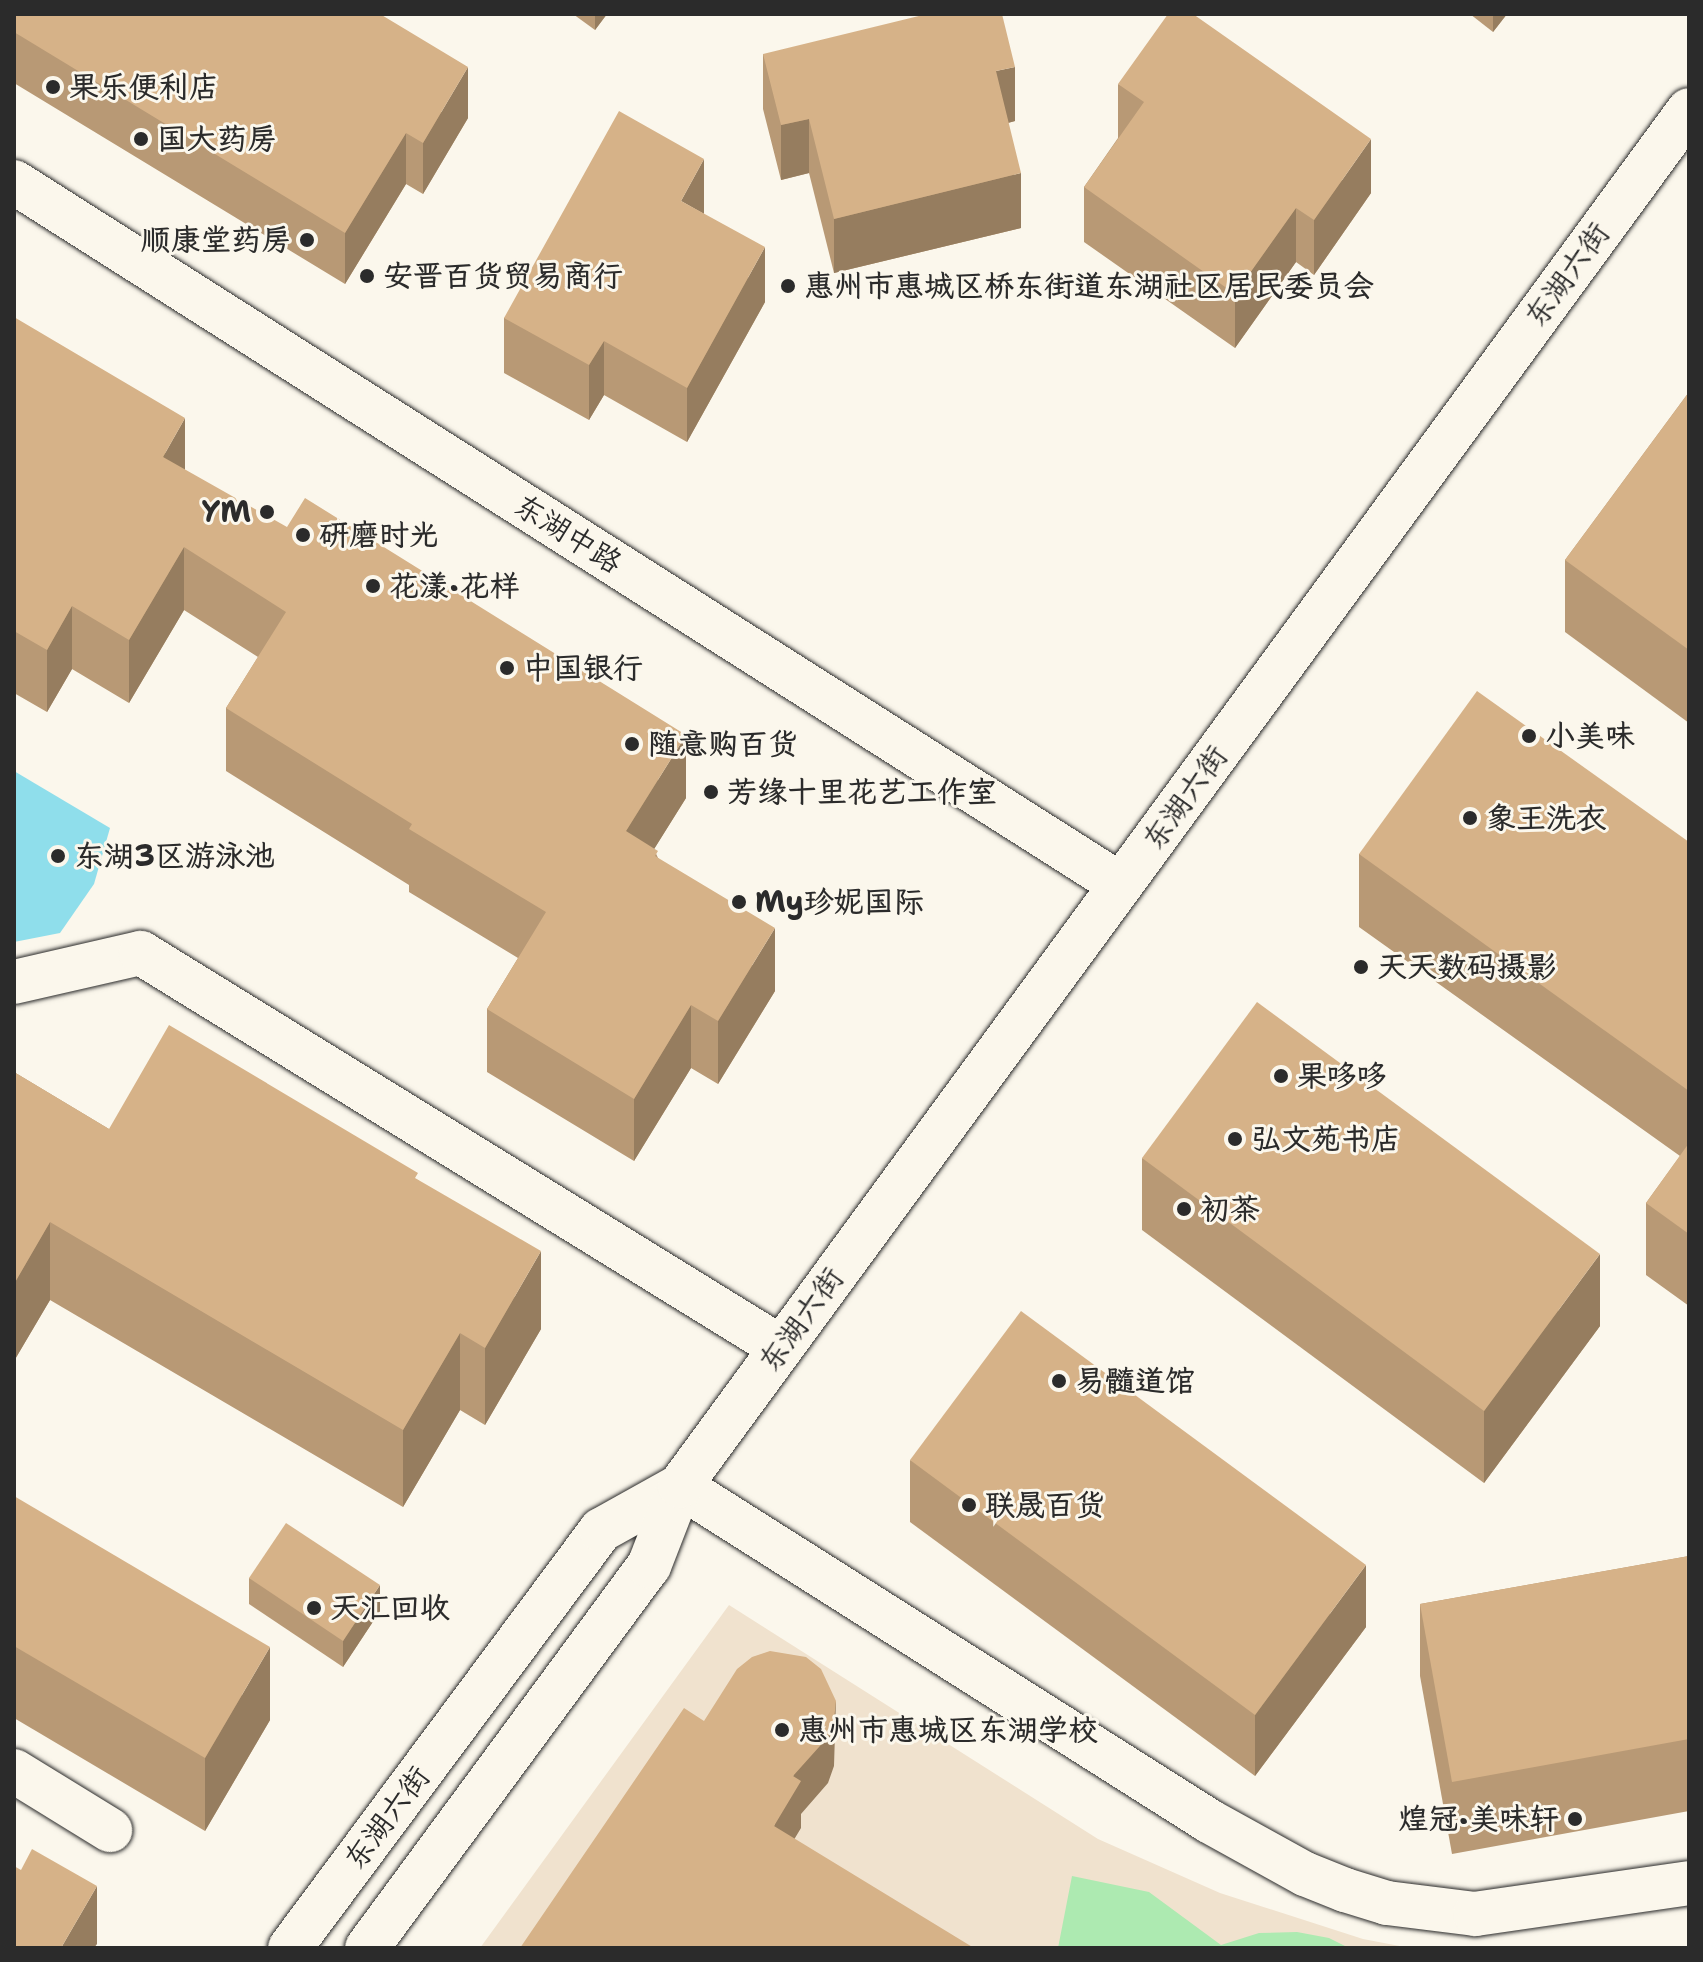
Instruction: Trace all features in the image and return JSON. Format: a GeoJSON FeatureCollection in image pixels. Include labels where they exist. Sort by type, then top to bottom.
{"type":"FeatureCollection","features":[{"type":"Feature","properties":{"kind":"street","name":"东湖六街"},"geometry":{"type":"LineString","coordinates":[[367,1948],[649,1566],[680,1486],[1689,110]]}},
{"type":"Feature","properties":{"kind":"street","name":"东湖中路"},"geometry":{"type":"LineString","coordinates":[[14,182],[1121,885]]}},
{"type":"Feature","properties":{"kind":"street"},"geometry":{"type":"LineString","coordinates":[[14,982],[141,953],[780,1347]]}},
{"type":"Feature","properties":{"kind":"street","name":"东湖六街"},"geometry":{"type":"LineString","coordinates":[[290,1948],[601,1530],[680,1486]]}},
{"type":"Feature","properties":{"kind":"street"},"geometry":{"type":"LineString","coordinates":[[680,1486],[1209,1821],[1264,1853],[1345,1890],[1387,1903],[1475,1914],[1689,1883]]}},
{"type":"Feature","properties":{"kind":"street"},"geometry":{"type":"LineString","coordinates":[[14,1771],[110,1830]]}},
{"type":"Feature","properties":{"kind":"shaded area","name":"惠州市惠城区东湖学校"},"geometry":{"type":"Polygon","coordinates":[[[729,1605],[1098,1839],[1220,1893],[1363,1939],[1410,1948],[480,1948],[729,1605]]]}},
{"type":"Feature","properties":{"kind":"green space"},"geometry":{"type":"Polygon","coordinates":[[[1072,1876],[1149,1892],[1221,1945],[1259,1933],[1297,1932],[1329,1938],[1349,1948],[1058,1948],[1072,1876]]]}},
{"type":"Feature","properties":{"kind":"water","name":"东湖3区游泳池"},"geometry":{"type":"Polygon","coordinates":[[[14,771],[110,828],[94,884],[60,933],[14,942],[14,771]]]}},
{"type":"Feature","properties":{"kind":"building"},"geometry":{"type":"Polygon","coordinates":[[[14,14],[380,14],[468,67],[423,143],[406,133],[345,233],[14,32],[14,14]]]}},
{"type":"Feature","properties":{"kind":"building"},"geometry":{"type":"Polygon","coordinates":[[[927,14],[1002,14],[1015,67],[996,71],[1021,173],[834,219],[809,119],[781,125],[763,54],[927,14]]]}},
{"type":"Feature","properties":{"kind":"building"},"geometry":{"type":"Polygon","coordinates":[[[1168,14],[1193,14],[1371,139],[1314,220],[1296,208],[1235,294],[1084,187],[1144,102],[1118,84],[1168,14]]]}},
{"type":"Feature","properties":{"kind":"building"},"geometry":{"type":"Polygon","coordinates":[[[619,111],[704,159],[681,201],[765,247],[687,388],[604,341],[589,365],[504,318],[619,111]]]}},
{"type":"Feature","properties":{"kind":"building"},"geometry":{"type":"Polygon","coordinates":[[[14,317],[185,418],[163,457],[287,527],[305,498],[686,735],[626,831],[658,851],[655,856],[775,928],[718,1021],[691,1005],[634,1099],[487,1009],[546,912],[409,829],[412,824],[226,708],[286,612],[184,547],[129,640],[72,606],[47,650],[14,631],[14,317]]]}},
{"type":"Feature","properties":{"kind":"building"},"geometry":{"type":"Polygon","coordinates":[[[1689,392],[1689,650],[1565,560],[1689,392]]]}},
{"type":"Feature","properties":{"kind":"building"},"geometry":{"type":"Polygon","coordinates":[[[1477,691],[1689,842],[1689,1091],[1359,854],[1477,691]]]}},
{"type":"Feature","properties":{"kind":"building"},"geometry":{"type":"Polygon","coordinates":[[[1257,1002],[1600,1254],[1484,1411],[1142,1158],[1257,1002]]]}},
{"type":"Feature","properties":{"kind":"building"},"geometry":{"type":"Polygon","coordinates":[[[169,1025],[418,1173],[415,1178],[541,1251],[485,1348],[460,1333],[403,1430],[50,1222],[14,1284],[14,1072],[109,1129],[169,1025]]]}},
{"type":"Feature","properties":{"kind":"building"},"geometry":{"type":"Polygon","coordinates":[[[1689,1143],[1689,1234],[1646,1203],[1689,1143]]]}},
{"type":"Feature","properties":{"kind":"building"},"geometry":{"type":"Polygon","coordinates":[[[1021,1311],[1366,1565],[1255,1715],[910,1460],[1021,1311]]]}},
{"type":"Feature","properties":{"kind":"building"},"geometry":{"type":"Polygon","coordinates":[[[14,1496],[270,1647],[205,1758],[14,1646],[14,1496]]]}},
{"type":"Feature","properties":{"kind":"building"},"geometry":{"type":"Polygon","coordinates":[[[286,1523],[380,1585],[343,1641],[249,1578],[286,1523]]]}},
{"type":"Feature","properties":{"kind":"building"},"geometry":{"type":"Polygon","coordinates":[[[1689,1556],[1689,1739],[1452,1782],[1420,1604],[1689,1556]]]}},
{"type":"Feature","properties":{"kind":"building"},"geometry":{"type":"Polygon","coordinates":[[[770,1651],[806,1657],[821,1669],[836,1701],[828,1737],[793,1776],[801,1781],[774,1826],[974,1948],[520,1948],[684,1708],[704,1721],[737,1669],[752,1657],[770,1651]]]}},
{"type":"Feature","properties":{"kind":"building"},"geometry":{"type":"Polygon","coordinates":[[[32,1849],[97,1886],[61,1948],[14,1948],[14,1866],[21,1870],[32,1849]]]}},
{"type":"Feature","properties":{"kind":"place","name":"果乐便利店"},"geometry":{"type":"Point","coordinates":[53,87]}},
{"type":"Feature","properties":{"kind":"place","name":"国大药房"},"geometry":{"type":"Point","coordinates":[141,139]}},
{"type":"Feature","properties":{"kind":"place","name":"顺康堂药房"},"geometry":{"type":"Point","coordinates":[307,240]}},
{"type":"Feature","properties":{"kind":"place","name":"安晋百货贸易商行"},"geometry":{"type":"Point","coordinates":[367,276]}},
{"type":"Feature","properties":{"kind":"place","name":"惠州市惠城区桥东街道东湖社区居民委员会"},"geometry":{"type":"Point","coordinates":[788,286]}},
{"type":"Feature","properties":{"kind":"place","name":"YM"},"geometry":{"type":"Point","coordinates":[267,512]}},
{"type":"Feature","properties":{"kind":"place","name":"研磨时光"},"geometry":{"type":"Point","coordinates":[303,535]}},
{"type":"Feature","properties":{"kind":"place","name":"花漾·花样"},"geometry":{"type":"Point","coordinates":[373,586]}},
{"type":"Feature","properties":{"kind":"place","name":"中国银行"},"geometry":{"type":"Point","coordinates":[507,668]}},
{"type":"Feature","properties":{"kind":"place","name":"小美味"},"geometry":{"type":"Point","coordinates":[1529,736]}},
{"type":"Feature","properties":{"kind":"place","name":"随意购百货"},"geometry":{"type":"Point","coordinates":[632,744]}},
{"type":"Feature","properties":{"kind":"place","name":"芳缘十里花艺工作室"},"geometry":{"type":"Point","coordinates":[711,792]}},
{"type":"Feature","properties":{"kind":"place","name":"象王洗衣"},"geometry":{"type":"Point","coordinates":[1470,818]}},
{"type":"Feature","properties":{"kind":"place","name":"东湖3区游泳池"},"geometry":{"type":"Point","coordinates":[58,856]}},
{"type":"Feature","properties":{"kind":"place","name":"My珍妮国际"},"geometry":{"type":"Point","coordinates":[739,902]}},
{"type":"Feature","properties":{"kind":"place","name":"天天数码摄影"},"geometry":{"type":"Point","coordinates":[1361,967]}},
{"type":"Feature","properties":{"kind":"place","name":"果哆哆"},"geometry":{"type":"Point","coordinates":[1281,1076]}},
{"type":"Feature","properties":{"kind":"place","name":"弘文苑书店"},"geometry":{"type":"Point","coordinates":[1235,1139]}},
{"type":"Feature","properties":{"kind":"place","name":"初茶"},"geometry":{"type":"Point","coordinates":[1184,1209]}},
{"type":"Feature","properties":{"kind":"place","name":"易髓道馆"},"geometry":{"type":"Point","coordinates":[1059,1381]}},
{"type":"Feature","properties":{"kind":"place","name":"联晟百货"},"geometry":{"type":"Point","coordinates":[969,1505]}},
{"type":"Feature","properties":{"kind":"place","name":"天汇回收"},"geometry":{"type":"Point","coordinates":[314,1608]}},
{"type":"Feature","properties":{"kind":"place","name":"惠州市惠城区东湖学校"},"geometry":{"type":"Point","coordinates":[782,1730]}},
{"type":"Feature","properties":{"kind":"place","name":"煌冠·美味轩"},"geometry":{"type":"Point","coordinates":[1575,1819]}}]}
